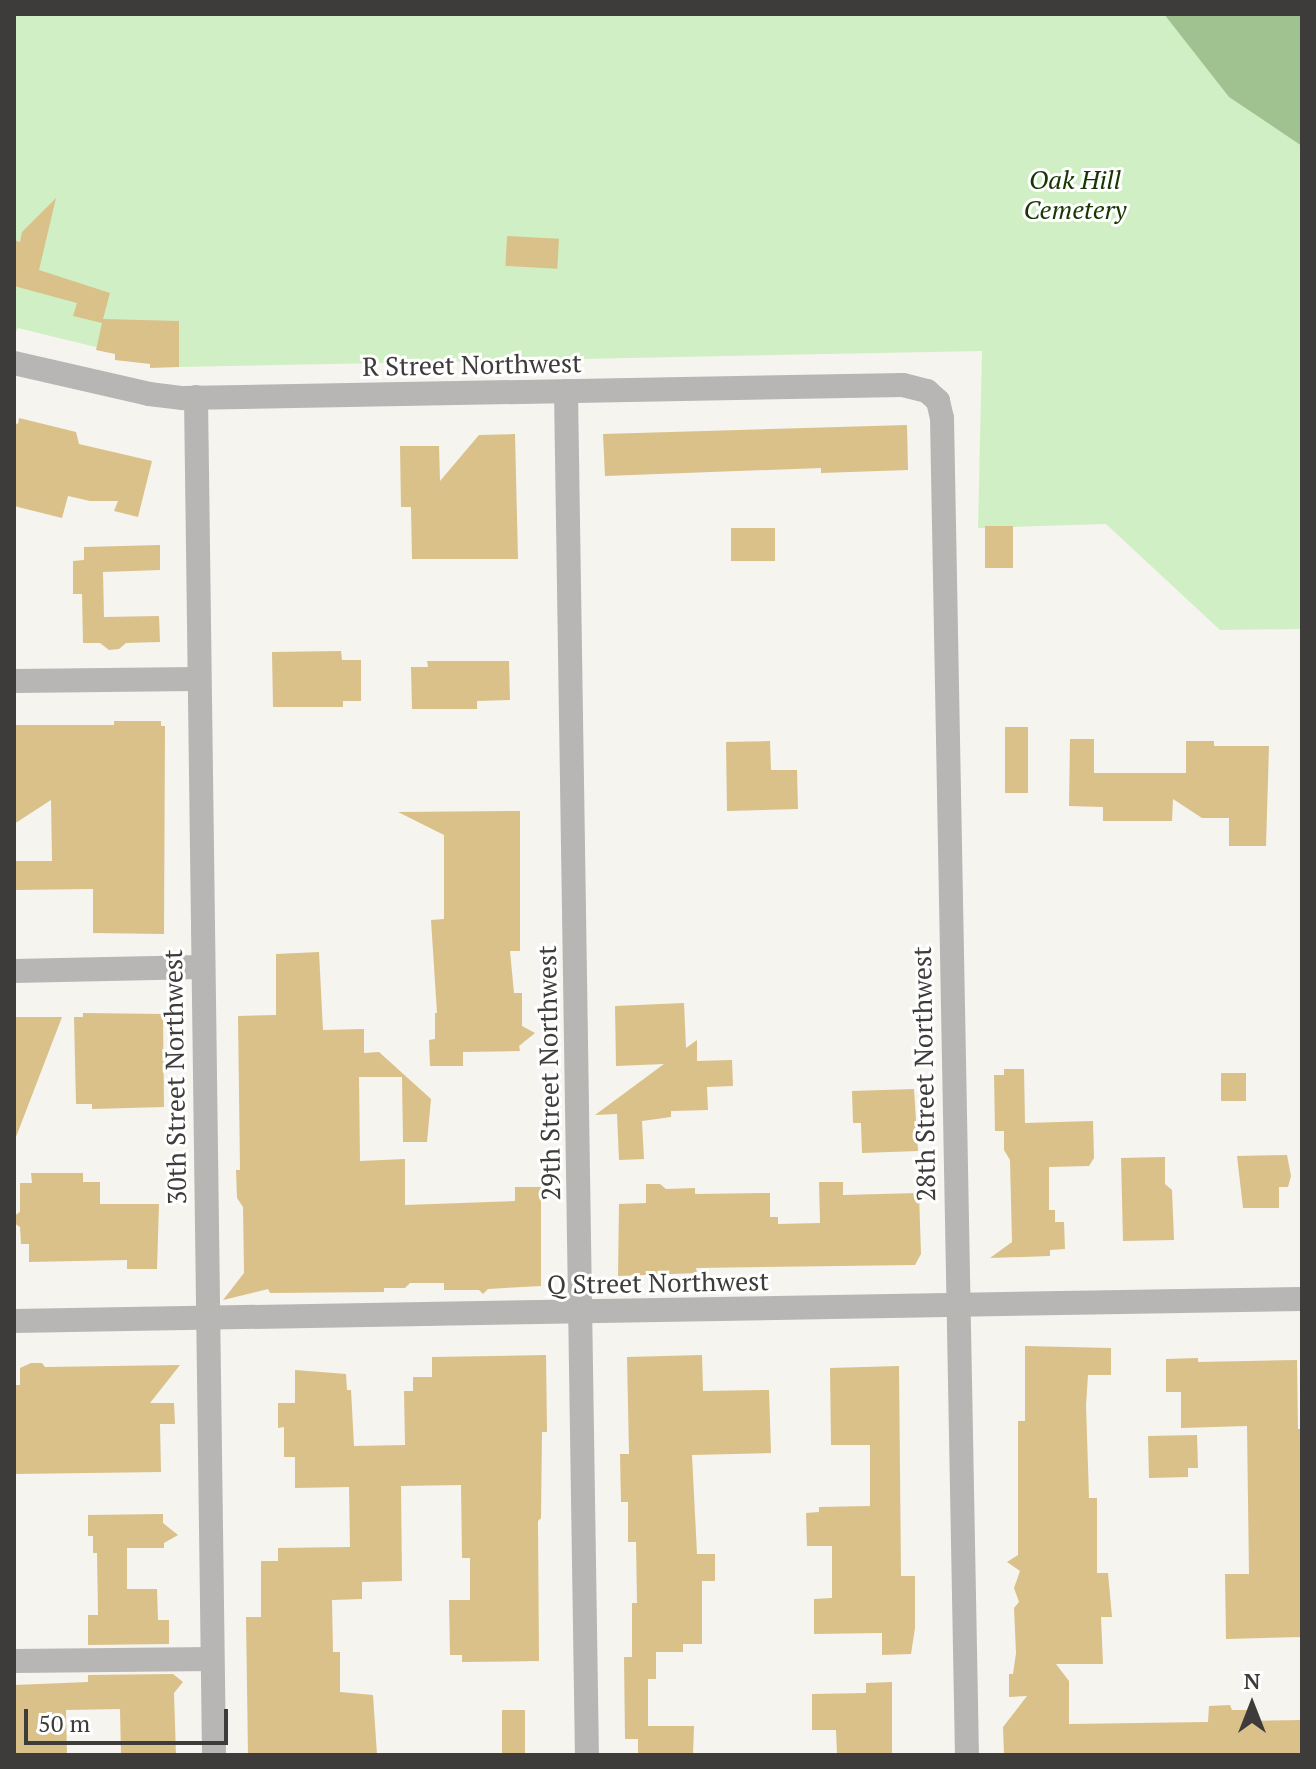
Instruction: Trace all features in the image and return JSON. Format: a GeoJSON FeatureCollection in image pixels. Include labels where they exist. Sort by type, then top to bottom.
{"type":"FeatureCollection","features":[{"type":"Feature","properties":{"kind":"street","name":"R Street Northwest"},"geometry":{"type":"LineString","coordinates":[[14,363],[149,394],[196,397],[903,385],[933,394]]}},
{"type":"Feature","properties":{"kind":"street","name":"29th Street Northwest"},"geometry":{"type":"LineString","coordinates":[[566,391],[587,1755]]}},
{"type":"Feature","properties":{"kind":"street","name":"28th Street Northwest"},"geometry":{"type":"LineString","coordinates":[[933,394],[942,418],[967,1755]]}},
{"type":"Feature","properties":{"kind":"street","name":"30th Street Northwest"},"geometry":{"type":"LineString","coordinates":[[196,397],[197,679],[214,1755]]}},
{"type":"Feature","properties":{"kind":"street"},"geometry":{"type":"LineString","coordinates":[[14,681],[197,679]]}},
{"type":"Feature","properties":{"kind":"street"},"geometry":{"type":"LineString","coordinates":[[14,971],[202,967]]}},
{"type":"Feature","properties":{"kind":"street","name":"Q Street Northwest"},"geometry":{"type":"LineString","coordinates":[[14,1321],[1302,1299]]}},
{"type":"Feature","properties":{"kind":"street"},"geometry":{"type":"LineString","coordinates":[[14,1661],[212,1659]]}},
{"type":"Feature","properties":{"kind":"green space","name":"Oak Hill Cemetery"},"geometry":{"type":"Polygon","coordinates":[[[14,14],[1302,14],[1302,629],[1220,630],[1106,524],[978,528],[982,351],[177,367],[18,328],[14,334],[14,14]]]}},
{"type":"Feature","properties":{"kind":"green space"},"geometry":{"type":"Polygon","coordinates":[[[1164,14],[1302,14],[1302,146],[1229,97],[1164,14]]]}},
{"type":"Feature","properties":{"kind":"building"},"geometry":{"type":"Polygon","coordinates":[[[56,198],[39,270],[110,293],[103,319],[179,321],[179,367],[150,368],[150,364],[115,360],[115,354],[96,350],[102,323],[73,316],[77,303],[14,286],[14,240],[20,242],[22,232],[56,198]]]}},
{"type":"Feature","properties":{"kind":"building"},"geometry":{"type":"Polygon","coordinates":[[[507,236],[559,239],[557,269],[505,266],[507,236]]]}},
{"type":"Feature","properties":{"kind":"building"},"geometry":{"type":"Polygon","coordinates":[[[19,418],[76,432],[79,444],[152,461],[138,517],[114,511],[118,501],[90,501],[68,496],[62,518],[14,506],[14,423],[18,424],[19,418]]]}},
{"type":"Feature","properties":{"kind":"building"},"geometry":{"type":"Polygon","coordinates":[[[907,425],[908,470],[821,473],[821,468],[605,476],[603,434],[907,425]]]}},
{"type":"Feature","properties":{"kind":"building"},"geometry":{"type":"Polygon","coordinates":[[[515,434],[518,559],[412,559],[411,507],[401,507],[400,446],[439,446],[440,481],[479,435],[515,434]]]}},
{"type":"Feature","properties":{"kind":"building"},"geometry":{"type":"Polygon","coordinates":[[[985,526],[1013,526],[1013,568],[985,568],[985,526]]]}},
{"type":"Feature","properties":{"kind":"building"},"geometry":{"type":"Polygon","coordinates":[[[731,528],[775,528],[775,561],[731,561],[731,528]]]}},
{"type":"Feature","properties":{"kind":"building"},"geometry":{"type":"Polygon","coordinates":[[[160,545],[160,570],[103,572],[104,617],[159,616],[160,642],[126,643],[119,649],[109,650],[100,643],[83,643],[82,594],[73,594],[73,561],[84,560],[84,547],[160,545]]]}},
{"type":"Feature","properties":{"kind":"building"},"geometry":{"type":"Polygon","coordinates":[[[341,651],[342,660],[361,660],[361,701],[343,701],[343,707],[273,707],[272,652],[341,651]]]}},
{"type":"Feature","properties":{"kind":"building"},"geometry":{"type":"Polygon","coordinates":[[[427,661],[509,661],[510,700],[477,701],[477,709],[412,709],[411,667],[428,667],[427,661]]]}},
{"type":"Feature","properties":{"kind":"building"},"geometry":{"type":"Polygon","coordinates":[[[114,721],[161,721],[161,726],[165,726],[164,934],[93,933],[93,889],[14,890],[14,861],[52,861],[51,800],[14,824],[14,725],[114,725],[114,721]]]}},
{"type":"Feature","properties":{"kind":"building"},"geometry":{"type":"Polygon","coordinates":[[[1005,727],[1028,727],[1028,793],[1005,793],[1005,727]]]}},
{"type":"Feature","properties":{"kind":"building"},"geometry":{"type":"Polygon","coordinates":[[[1070,739],[1094,739],[1094,773],[1186,773],[1186,741],[1214,741],[1214,746],[1269,746],[1266,846],[1229,846],[1229,818],[1202,818],[1173,799],[1172,821],[1103,821],[1103,807],[1069,806],[1070,739]]]}},
{"type":"Feature","properties":{"kind":"building"},"geometry":{"type":"Polygon","coordinates":[[[770,741],[771,770],[797,770],[798,809],[727,811],[726,742],[770,741]]]}},
{"type":"Feature","properties":{"kind":"building"},"geometry":{"type":"Polygon","coordinates":[[[520,811],[520,951],[510,951],[514,993],[522,993],[522,1026],[535,1033],[519,1046],[520,1051],[463,1052],[463,1066],[430,1066],[429,1040],[435,1039],[437,1013],[431,920],[444,919],[444,835],[398,812],[520,811]]]}},
{"type":"Feature","properties":{"kind":"building"},"geometry":{"type":"Polygon","coordinates":[[[319,952],[323,1030],[364,1029],[364,1053],[379,1052],[431,1099],[427,1142],[403,1142],[402,1077],[359,1077],[360,1161],[405,1159],[405,1205],[515,1201],[515,1187],[541,1187],[541,1286],[488,1289],[483,1294],[479,1290],[444,1290],[444,1283],[410,1283],[405,1288],[384,1288],[384,1292],[270,1293],[268,1289],[223,1300],[244,1273],[243,1207],[237,1198],[236,1170],[240,1170],[238,1016],[276,1015],[276,954],[319,952]]]}},
{"type":"Feature","properties":{"kind":"building"},"geometry":{"type":"Polygon","coordinates":[[[684,1003],[686,1048],[697,1040],[697,1061],[732,1060],[733,1086],[707,1087],[708,1110],[671,1111],[671,1117],[642,1121],[644,1159],[619,1160],[617,1114],[595,1115],[664,1064],[616,1066],[615,1006],[684,1003]]]}},
{"type":"Feature","properties":{"kind":"building"},"geometry":{"type":"Polygon","coordinates":[[[83,1013],[163,1014],[164,1107],[92,1109],[92,1104],[76,1104],[74,1017],[83,1017],[83,1013]]]}},
{"type":"Feature","properties":{"kind":"building"},"geometry":{"type":"Polygon","coordinates":[[[14,1017],[62,1017],[16,1137],[14,1137],[14,1017]]]}},
{"type":"Feature","properties":{"kind":"building"},"geometry":{"type":"Polygon","coordinates":[[[1004,1069],[1024,1069],[1025,1123],[1093,1121],[1094,1158],[1089,1166],[1049,1167],[1049,1210],[1055,1210],[1055,1222],[1064,1222],[1065,1249],[1050,1250],[1050,1256],[990,1258],[1012,1242],[1010,1160],[1004,1150],[1004,1131],[995,1131],[994,1075],[1004,1075],[1004,1069]]]}},
{"type":"Feature","properties":{"kind":"building"},"geometry":{"type":"Polygon","coordinates":[[[1221,1073],[1246,1073],[1246,1101],[1221,1101],[1221,1073]]]}},
{"type":"Feature","properties":{"kind":"building"},"geometry":{"type":"Polygon","coordinates":[[[914,1089],[918,1151],[862,1153],[861,1123],[853,1123],[852,1091],[914,1089]]]}},
{"type":"Feature","properties":{"kind":"building"},"geometry":{"type":"Polygon","coordinates":[[[1287,1155],[1291,1176],[1288,1187],[1279,1187],[1279,1208],[1243,1208],[1237,1156],[1287,1155]]]}},
{"type":"Feature","properties":{"kind":"building"},"geometry":{"type":"Polygon","coordinates":[[[1165,1157],[1165,1184],[1172,1190],[1174,1240],[1123,1241],[1121,1158],[1165,1157]]]}},
{"type":"Feature","properties":{"kind":"building"},"geometry":{"type":"Polygon","coordinates":[[[31,1173],[83,1173],[83,1182],[100,1182],[100,1204],[159,1204],[157,1269],[127,1269],[127,1260],[29,1262],[29,1244],[21,1244],[20,1227],[14,1223],[14,1216],[20,1212],[20,1183],[32,1183],[31,1173]]]}},
{"type":"Feature","properties":{"kind":"building"},"geometry":{"type":"Polygon","coordinates":[[[819,1182],[843,1182],[843,1195],[919,1193],[921,1254],[915,1265],[696,1268],[697,1273],[618,1276],[619,1204],[646,1203],[646,1184],[660,1184],[666,1189],[695,1188],[695,1194],[770,1193],[770,1217],[778,1217],[778,1224],[820,1223],[819,1182]]]}},
{"type":"Feature","properties":{"kind":"building"},"geometry":{"type":"Polygon","coordinates":[[[1025,1346],[1111,1348],[1111,1375],[1088,1375],[1086,1405],[1089,1498],[1097,1498],[1097,1573],[1108,1573],[1112,1617],[1101,1617],[1103,1664],[1056,1664],[1069,1681],[1069,1724],[1208,1722],[1209,1706],[1230,1705],[1232,1710],[1247,1710],[1247,1721],[1302,1720],[1302,1755],[1004,1755],[1003,1727],[1027,1696],[1009,1697],[1009,1674],[1013,1674],[1016,1653],[1014,1608],[1019,1602],[1014,1588],[1020,1571],[1007,1562],[1018,1555],[1018,1421],[1025,1421],[1025,1346]]]}},
{"type":"Feature","properties":{"kind":"building"},"geometry":{"type":"Polygon","coordinates":[[[546,1355],[547,1432],[542,1432],[541,1518],[538,1521],[539,1661],[462,1662],[462,1655],[450,1655],[449,1600],[470,1600],[470,1558],[462,1558],[461,1485],[401,1486],[402,1581],[362,1582],[362,1599],[332,1600],[333,1652],[340,1652],[340,1692],[373,1695],[377,1755],[248,1755],[246,1617],[261,1617],[261,1561],[278,1561],[278,1548],[350,1547],[349,1487],[295,1488],[295,1457],[284,1457],[284,1427],[278,1428],[278,1403],[295,1403],[295,1370],[346,1374],[347,1390],[351,1390],[354,1446],[405,1445],[404,1391],[413,1391],[413,1377],[432,1377],[432,1357],[546,1355]]]}},
{"type":"Feature","properties":{"kind":"building"},"geometry":{"type":"Polygon","coordinates":[[[702,1355],[703,1391],[769,1390],[771,1453],[692,1455],[697,1554],[715,1554],[715,1581],[702,1581],[702,1644],[683,1644],[683,1652],[656,1652],[656,1679],[648,1679],[648,1726],[694,1726],[693,1755],[638,1755],[638,1739],[625,1739],[624,1657],[632,1657],[632,1603],[637,1603],[636,1542],[628,1542],[628,1502],[621,1502],[620,1454],[629,1454],[627,1357],[702,1355]]]}},
{"type":"Feature","properties":{"kind":"building"},"geometry":{"type":"Polygon","coordinates":[[[1198,1358],[1198,1362],[1297,1360],[1298,1429],[1302,1429],[1302,1637],[1226,1639],[1225,1574],[1249,1574],[1247,1426],[1181,1428],[1181,1392],[1166,1392],[1166,1359],[1198,1358]]]}},
{"type":"Feature","properties":{"kind":"building"},"geometry":{"type":"Polygon","coordinates":[[[31,1363],[42,1363],[45,1367],[180,1365],[150,1403],[174,1403],[175,1424],[160,1424],[161,1472],[14,1474],[14,1385],[20,1385],[20,1368],[31,1363]]]}},
{"type":"Feature","properties":{"kind":"building"},"geometry":{"type":"Polygon","coordinates":[[[899,1366],[901,1576],[915,1576],[915,1628],[911,1654],[882,1655],[882,1633],[814,1634],[814,1599],[832,1598],[832,1546],[807,1546],[806,1513],[819,1512],[819,1507],[870,1506],[870,1445],[831,1445],[830,1368],[899,1366]]]}},
{"type":"Feature","properties":{"kind":"building"},"geometry":{"type":"Polygon","coordinates":[[[1197,1435],[1198,1468],[1188,1468],[1188,1477],[1149,1478],[1148,1436],[1197,1435]]]}},
{"type":"Feature","properties":{"kind":"building"},"geometry":{"type":"Polygon","coordinates":[[[163,1514],[163,1523],[178,1535],[164,1543],[164,1548],[127,1548],[127,1589],[157,1589],[158,1620],[169,1620],[169,1644],[88,1645],[88,1615],[98,1615],[97,1553],[93,1553],[93,1536],[88,1536],[88,1515],[163,1514]]]}},
{"type":"Feature","properties":{"kind":"building"},"geometry":{"type":"Polygon","coordinates":[[[173,1674],[183,1682],[174,1693],[176,1755],[121,1755],[120,1709],[66,1710],[67,1755],[14,1755],[14,1685],[88,1682],[88,1675],[173,1674]]]}},
{"type":"Feature","properties":{"kind":"building"},"geometry":{"type":"Polygon","coordinates":[[[892,1682],[892,1755],[837,1755],[836,1730],[812,1730],[812,1694],[866,1693],[866,1683],[892,1682]]]}},
{"type":"Feature","properties":{"kind":"building"},"geometry":{"type":"Polygon","coordinates":[[[502,1710],[525,1710],[525,1755],[502,1755],[502,1710]]]}}]}
